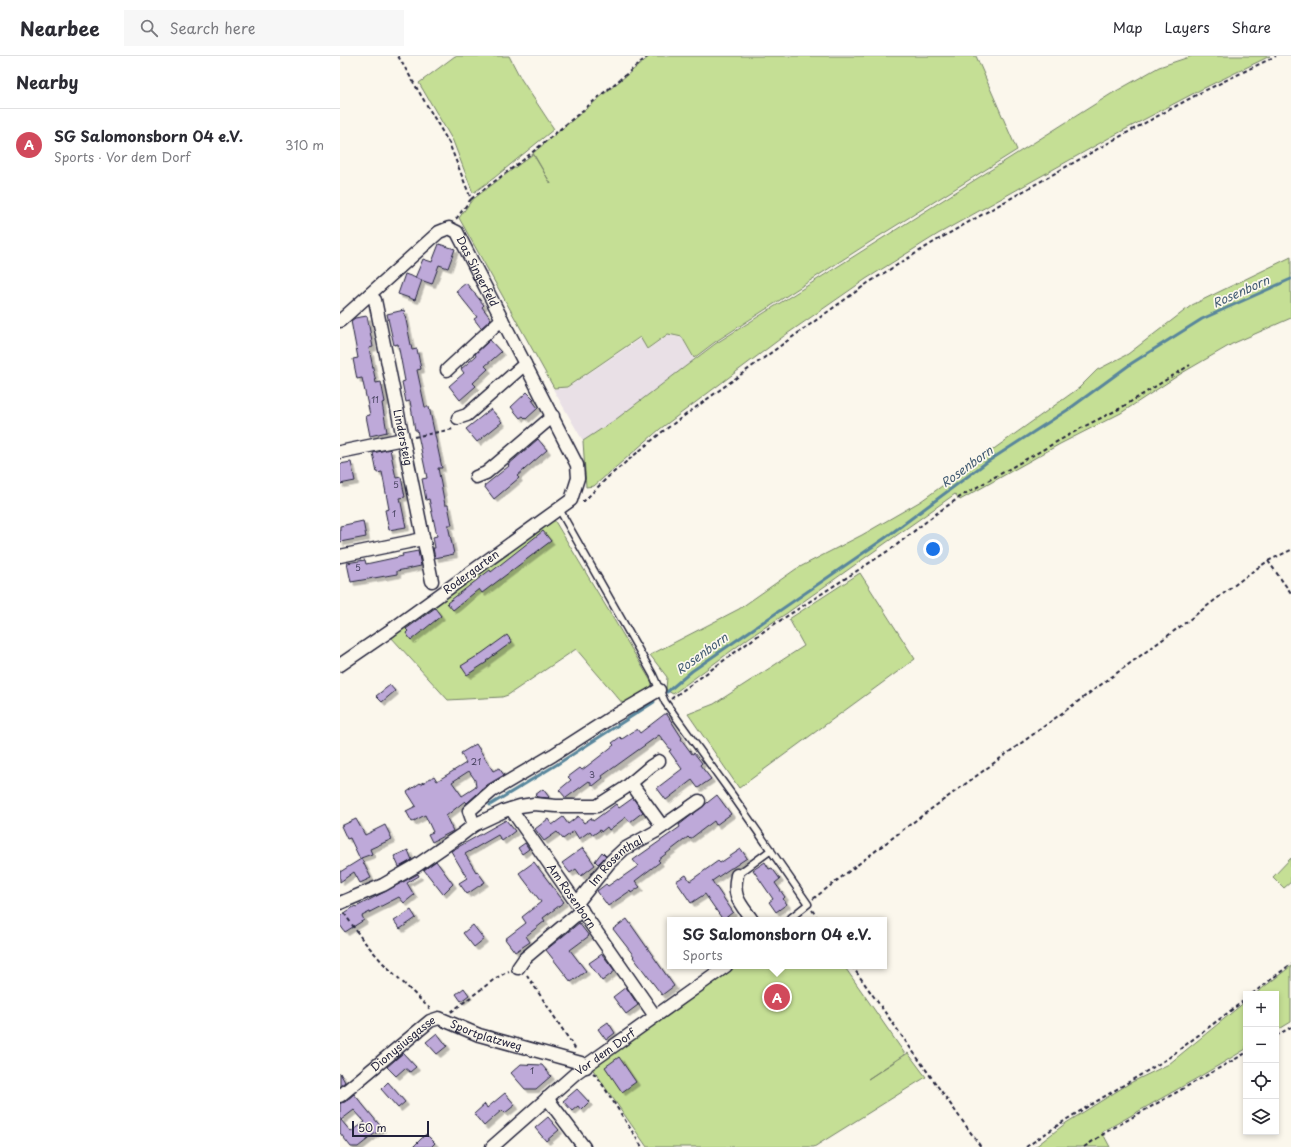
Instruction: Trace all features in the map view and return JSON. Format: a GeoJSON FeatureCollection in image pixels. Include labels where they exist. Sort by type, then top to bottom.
{"type":"FeatureCollection","features":[{"type":"Feature","properties":{"kind":"street","name":"Das Singerfeld"},"geometry":{"type":"LineString","coordinates":[[449,228],[457,232],[577,465],[578,478],[571,500]]}},
{"type":"Feature","properties":{"kind":"street"},"geometry":{"type":"LineString","coordinates":[[340,321],[439,232],[449,228]]}},
{"type":"Feature","properties":{"kind":"street","name":"Lindersteig"},"geometry":{"type":"LineString","coordinates":[[369,295],[375,300],[432,581]]}},
{"type":"Feature","properties":{"kind":"street","name":"Das Singerfeld"},"geometry":{"type":"LineString","coordinates":[[447,370],[502,319]]}},
{"type":"Feature","properties":{"kind":"street"},"geometry":{"type":"LineString","coordinates":[[458,418],[467,415],[525,364]]}},
{"type":"Feature","properties":{"kind":"street"},"geometry":{"type":"LineString","coordinates":[[476,477],[486,473],[553,416]]}},
{"type":"Feature","properties":{"kind":"street"},"geometry":{"type":"LineString","coordinates":[[340,452],[403,439]]}},
{"type":"Feature","properties":{"kind":"street","name":"Rodergarten"},"geometry":{"type":"LineString","coordinates":[[340,665],[571,500]]}},
{"type":"Feature","properties":{"kind":"street"},"geometry":{"type":"LineString","coordinates":[[340,556],[423,539]]}},
{"type":"Feature","properties":{"kind":"street"},"geometry":{"type":"LineString","coordinates":[[474,825],[469,811],[492,791],[554,755],[608,719],[658,690]]}},
{"type":"Feature","properties":{"kind":"street"},"geometry":{"type":"LineString","coordinates":[[341,907],[416,866],[474,825],[504,811],[534,804],[556,806],[597,806],[625,788],[650,766],[659,761]]}},
{"type":"Feature","properties":{"kind":"street"},"geometry":{"type":"LineString","coordinates":[[631,783],[662,826]]}},
{"type":"Feature","properties":{"kind":"street","name":"Im Rosenthal"},"geometry":{"type":"LineString","coordinates":[[580,906],[609,864],[624,849],[655,832],[699,801]]}},
{"type":"Feature","properties":{"kind":"street","name":"Am Rosenborn"},"geometry":{"type":"LineString","coordinates":[[511,809],[580,906],[655,1016]]}},
{"type":"Feature","properties":{"kind":"street"},"geometry":{"type":"LineString","coordinates":[[737,875],[734,886],[737,898],[750,917]]}},
{"type":"Feature","properties":{"kind":"street"},"geometry":{"type":"LineString","coordinates":[[518,968],[525,958],[580,906]]}},
{"type":"Feature","properties":{"kind":"street","name":"Vor dem Dorf"},"geometry":{"type":"LineString","coordinates":[[492,1147],[584,1065],[722,969]]}},
{"type":"Feature","properties":{"kind":"street","name":"Sportplatzweg"},"geometry":{"type":"LineString","coordinates":[[439,1018],[479,1035],[584,1065]]}},
{"type":"Feature","properties":{"kind":"street","name":"Dionysiusgasse"},"geometry":{"type":"LineString","coordinates":[[340,1096],[430,1021],[439,1018]]}},
{"type":"Feature","properties":{"kind":"street"},"geometry":{"type":"LineString","coordinates":[[547,1098],[584,1147]]}},
{"type":"Feature","properties":{"kind":"lane"},"geometry":{"type":"LineString","coordinates":[[559,509],[653,675],[658,690],[665,702],[808,904],[792,917]]}},
{"type":"Feature","properties":{"kind":"lane"},"geometry":{"type":"LineString","coordinates":[[737,875],[771,850]]}},
{"type":"Feature","properties":{"kind":"path"},"geometry":{"type":"LineString","coordinates":[[398,56],[450,143],[471,199]]}},
{"type":"Feature","properties":{"kind":"path"},"geometry":{"type":"LineString","coordinates":[[449,228],[471,199],[523,160],[648,56]]}},
{"type":"Feature","properties":{"kind":"path"},"geometry":{"type":"LineString","coordinates":[[571,500],[584,501],[608,477],[662,432],[868,283],[938,238],[1200,93],[1276,56]]}},
{"type":"Feature","properties":{"kind":"path"},"geometry":{"type":"LineString","coordinates":[[665,702],[767,628],[894,547],[937,513],[963,495],[1083,427],[1119,409],[1190,365]]}},
{"type":"Feature","properties":{"kind":"path"},"geometry":{"type":"LineString","coordinates":[[403,439],[453,429],[458,418]]}},
{"type":"Feature","properties":{"kind":"path"},"geometry":{"type":"LineString","coordinates":[[817,917],[808,904],[845,874],[1268,561],[1291,550]]}},
{"type":"Feature","properties":{"kind":"path"},"geometry":{"type":"LineString","coordinates":[[1268,561],[1291,593]]}},
{"type":"Feature","properties":{"kind":"path","name":"Sportplatzweg"},"geometry":{"type":"LineString","coordinates":[[341,907],[362,939],[383,963],[439,1018]]}},
{"type":"Feature","properties":{"kind":"path"},"geometry":{"type":"LineString","coordinates":[[1256,991],[1291,964]]}},
{"type":"Feature","properties":{"kind":"path"},"geometry":{"type":"LineString","coordinates":[[518,968],[525,972],[584,1065],[597,1076],[642,1147]]}},
{"type":"Feature","properties":{"kind":"path","name":"Dionysiusgasse"},"geometry":{"type":"LineString","coordinates":[[439,1018],[445,1017],[496,978],[508,971],[518,968]]}},
{"type":"Feature","properties":{"kind":"path"},"geometry":{"type":"LineString","coordinates":[[854,969],[981,1147]]}},
{"type":"Feature","properties":{"kind":"path"},"geometry":{"type":"LineString","coordinates":[[1026,1147],[1068,1119],[1167,1059],[1243,1001]]}},
{"type":"Feature","properties":{"kind":"path"},"geometry":{"type":"LineString","coordinates":[[1279,1034],[1291,1027]]}},
{"type":"Feature","properties":{"kind":"path"},"geometry":{"type":"LineString","coordinates":[[1084,1147],[1108,1131],[1243,1055]]}},
{"type":"Feature","properties":{"kind":"shaded area"},"geometry":{"type":"Polygon","coordinates":[[[668,335],[682,338],[694,360],[615,420],[583,441],[553,389],[567,388],[641,338],[647,350],[668,335]]]}},
{"type":"Feature","properties":{"kind":"green space"},"geometry":{"type":"Polygon","coordinates":[[[455,56],[509,56],[521,79],[554,129],[494,178],[473,193],[453,141],[419,83],[455,56]]]}},
{"type":"Feature","properties":{"kind":"green space"},"geometry":{"type":"Polygon","coordinates":[[[650,56],[976,56],[1017,150],[881,235],[715,342],[694,358],[682,337],[668,334],[647,349],[640,337],[567,387],[554,388],[459,218],[472,200],[533,154],[551,184],[533,153],[650,56]]]}},
{"type":"Feature","properties":{"kind":"green space"},"geometry":{"type":"Polygon","coordinates":[[[1192,56],[1270,56],[1200,90],[1109,138],[938,234],[866,279],[784,336],[660,429],[594,486],[586,487],[583,441],[615,420],[715,344],[1111,94],[1159,67],[1192,56]]]}},
{"type":"Feature","properties":{"kind":"green space"},"geometry":{"type":"Polygon","coordinates":[[[1291,257],[1291,318],[1232,344],[1182,373],[1121,413],[1060,444],[960,500],[955,494],[787,613],[750,637],[673,694],[666,690],[667,677],[650,655],[739,609],[796,569],[862,535],[921,501],[1079,388],[1097,370],[1128,354],[1192,305],[1291,257]]]}},
{"type":"Feature","properties":{"kind":"green space"},"geometry":{"type":"Polygon","coordinates":[[[553,518],[652,683],[651,689],[624,705],[576,649],[508,695],[502,697],[448,700],[391,637],[553,518]]]}},
{"type":"Feature","properties":{"kind":"green space"},"geometry":{"type":"Polygon","coordinates":[[[860,573],[915,659],[739,788],[688,714],[714,704],[804,646],[789,619],[860,573]]]}},
{"type":"Feature","properties":{"kind":"green space"},"geometry":{"type":"Polygon","coordinates":[[[1291,858],[1291,882],[1284,888],[1273,877],[1291,858]]]}},
{"type":"Feature","properties":{"kind":"green space"},"geometry":{"type":"Polygon","coordinates":[[[1291,966],[1291,1022],[1279,1029],[1279,991],[1259,991],[1291,966]]]}},
{"type":"Feature","properties":{"kind":"green space"},"geometry":{"type":"Polygon","coordinates":[[[729,969],[846,969],[905,1054],[868,1079],[908,1053],[926,1077],[814,1147],[647,1147],[591,1067],[729,969]]]}},
{"type":"Feature","properties":{"kind":"green space"},"geometry":{"type":"Polygon","coordinates":[[[1243,1003],[1243,1051],[1102,1132],[1110,1147],[1035,1147],[1066,1123],[1130,1083],[1169,1064],[1243,1003]]]}},
{"type":"Feature","properties":{"kind":"building"},"geometry":{"type":"Polygon","coordinates":[[[439,244],[455,249],[448,268],[439,265],[432,284],[415,278],[423,259],[432,262],[439,244]]]}},
{"type":"Feature","properties":{"kind":"building"},"geometry":{"type":"Polygon","coordinates":[[[405,274],[422,280],[415,300],[398,294],[405,274]]]}},
{"type":"Feature","properties":{"kind":"building"},"geometry":{"type":"Polygon","coordinates":[[[466,283],[484,305],[482,307],[491,319],[481,328],[474,319],[477,317],[456,291],[466,283]]]}},
{"type":"Feature","properties":{"kind":"building"},"geometry":{"type":"Polygon","coordinates":[[[404,310],[412,350],[417,349],[421,369],[417,370],[425,407],[429,407],[442,468],[438,468],[445,505],[448,505],[452,525],[448,525],[454,554],[435,558],[433,537],[437,536],[429,499],[426,500],[422,479],[427,478],[417,430],[415,430],[410,401],[406,402],[402,382],[405,381],[398,344],[394,345],[387,314],[404,310]]]}},
{"type":"Feature","properties":{"kind":"building"},"geometry":{"type":"Polygon","coordinates":[[[367,316],[373,347],[369,348],[376,383],[381,382],[385,402],[382,403],[387,432],[370,436],[366,416],[370,415],[362,378],[357,379],[353,359],[358,358],[351,321],[355,318],[367,316]]]}},
{"type":"Feature","properties":{"kind":"building"},"geometry":{"type":"Polygon","coordinates":[[[490,340],[501,352],[485,366],[488,369],[473,383],[476,386],[460,400],[449,386],[464,373],[461,369],[476,356],[475,354],[490,340]]]}},
{"type":"Feature","properties":{"kind":"building"},"geometry":{"type":"Polygon","coordinates":[[[527,392],[534,399],[532,400],[538,408],[526,419],[523,416],[520,418],[511,407],[527,392]]]}},
{"type":"Feature","properties":{"kind":"building"},"geometry":{"type":"Polygon","coordinates":[[[491,409],[502,422],[477,442],[466,429],[491,409]]]}},
{"type":"Feature","properties":{"kind":"building"},"geometry":{"type":"Polygon","coordinates":[[[538,439],[547,450],[517,476],[519,478],[494,499],[484,486],[509,466],[508,465],[538,439]]]}},
{"type":"Feature","properties":{"kind":"building"},"geometry":{"type":"Polygon","coordinates":[[[390,449],[396,478],[401,477],[405,497],[400,498],[406,527],[389,530],[385,510],[389,509],[382,472],[377,473],[373,453],[390,449]]]}},
{"type":"Feature","properties":{"kind":"building"},"geometry":{"type":"Polygon","coordinates":[[[351,462],[355,481],[340,484],[340,464],[351,462]]]}},
{"type":"Feature","properties":{"kind":"building"},"geometry":{"type":"Polygon","coordinates":[[[363,521],[366,537],[340,542],[340,526],[363,521]]]}},
{"type":"Feature","properties":{"kind":"building"},"geometry":{"type":"Polygon","coordinates":[[[543,531],[551,541],[482,593],[479,589],[453,610],[447,603],[490,570],[491,572],[543,531]]]}},
{"type":"Feature","properties":{"kind":"building"},"geometry":{"type":"Polygon","coordinates":[[[418,551],[421,566],[397,571],[397,574],[351,582],[347,563],[365,560],[366,564],[403,556],[402,554],[418,551]]]}},
{"type":"Feature","properties":{"kind":"building"},"geometry":{"type":"Polygon","coordinates":[[[435,608],[441,616],[411,640],[406,633],[408,631],[406,629],[435,608]]]}},
{"type":"Feature","properties":{"kind":"building"},"geometry":{"type":"Polygon","coordinates":[[[507,635],[512,642],[486,661],[487,662],[467,675],[461,666],[507,635]]]}},
{"type":"Feature","properties":{"kind":"building"},"geometry":{"type":"Polygon","coordinates":[[[390,685],[395,691],[382,702],[376,696],[390,685]]]}},
{"type":"Feature","properties":{"kind":"building"},"geometry":{"type":"Polygon","coordinates":[[[666,713],[682,738],[681,739],[692,754],[694,753],[702,763],[700,765],[711,779],[698,788],[692,780],[666,800],[657,788],[682,769],[669,751],[671,750],[659,735],[602,776],[603,778],[593,786],[589,781],[566,798],[559,790],[571,780],[568,777],[580,768],[582,770],[599,757],[614,745],[612,743],[620,737],[622,739],[637,729],[640,733],[666,713]]]}},
{"type":"Feature","properties":{"kind":"building"},"geometry":{"type":"Polygon","coordinates":[[[476,744],[493,771],[499,768],[504,775],[487,785],[467,803],[465,801],[446,816],[453,831],[432,842],[428,834],[433,832],[425,815],[412,822],[406,811],[416,806],[407,792],[434,776],[437,781],[466,763],[461,753],[476,744]],[[469,771],[452,782],[462,796],[476,787],[475,780],[469,771]]]}},
{"type":"Feature","properties":{"kind":"building"},"geometry":{"type":"Polygon","coordinates":[[[543,789],[549,797],[548,798],[537,797],[535,795],[543,789]]]}},
{"type":"Feature","properties":{"kind":"building"},"geometry":{"type":"Polygon","coordinates":[[[717,795],[731,814],[716,825],[714,821],[690,839],[688,837],[658,860],[660,862],[635,881],[640,887],[631,893],[630,891],[608,906],[597,891],[606,884],[608,886],[618,880],[638,866],[633,860],[680,827],[679,825],[717,795]]]}},
{"type":"Feature","properties":{"kind":"building"},"geometry":{"type":"Polygon","coordinates":[[[633,798],[643,812],[630,822],[626,817],[609,830],[607,827],[601,832],[600,830],[593,835],[590,831],[579,839],[574,831],[563,839],[557,832],[544,841],[535,829],[548,819],[552,825],[563,817],[568,824],[578,816],[584,823],[591,818],[593,821],[616,804],[619,808],[633,798]]]}},
{"type":"Feature","properties":{"kind":"building"},"geometry":{"type":"Polygon","coordinates":[[[356,819],[365,835],[385,825],[392,839],[370,849],[372,854],[361,858],[371,878],[360,883],[354,872],[340,882],[340,872],[361,859],[350,838],[347,839],[341,826],[356,819]]]}},
{"type":"Feature","properties":{"kind":"building"},"geometry":{"type":"Polygon","coordinates":[[[506,820],[515,831],[502,841],[498,835],[465,854],[476,872],[477,871],[485,882],[467,894],[459,883],[467,878],[451,851],[506,820]]]}},
{"type":"Feature","properties":{"kind":"building"},"geometry":{"type":"Polygon","coordinates":[[[525,843],[529,849],[522,854],[518,848],[525,843]]]}},
{"type":"Feature","properties":{"kind":"building"},"geometry":{"type":"Polygon","coordinates":[[[583,848],[595,865],[581,876],[576,869],[570,873],[562,863],[583,848]]]}},
{"type":"Feature","properties":{"kind":"building"},"geometry":{"type":"Polygon","coordinates":[[[741,849],[747,858],[712,881],[733,912],[727,917],[721,917],[705,894],[691,903],[676,881],[686,875],[690,881],[718,861],[720,863],[741,849]]]}},
{"type":"Feature","properties":{"kind":"building"},"geometry":{"type":"Polygon","coordinates":[[[408,850],[412,860],[399,867],[394,856],[408,850]]]}},
{"type":"Feature","properties":{"kind":"building"},"geometry":{"type":"Polygon","coordinates":[[[602,852],[606,856],[598,864],[595,861],[602,852]]]}},
{"type":"Feature","properties":{"kind":"building"},"geometry":{"type":"Polygon","coordinates":[[[436,861],[453,884],[443,894],[424,870],[436,861]]]}},
{"type":"Feature","properties":{"kind":"building"},"geometry":{"type":"Polygon","coordinates":[[[534,862],[564,902],[543,918],[545,921],[526,936],[530,942],[515,952],[505,939],[526,923],[522,917],[541,902],[519,873],[534,862]]]}},
{"type":"Feature","properties":{"kind":"building"},"geometry":{"type":"Polygon","coordinates":[[[765,862],[769,869],[772,868],[780,879],[775,883],[785,897],[783,899],[787,904],[776,912],[769,902],[773,899],[753,870],[765,862]]]}},
{"type":"Feature","properties":{"kind":"building"},"geometry":{"type":"Polygon","coordinates":[[[418,874],[419,876],[407,883],[414,895],[404,903],[399,897],[362,916],[364,920],[345,932],[340,925],[340,916],[355,906],[356,907],[418,874]]]}},
{"type":"Feature","properties":{"kind":"building"},"geometry":{"type":"Polygon","coordinates":[[[411,910],[416,918],[400,929],[394,921],[411,910]]]}},
{"type":"Feature","properties":{"kind":"building"},"geometry":{"type":"Polygon","coordinates":[[[627,919],[674,986],[662,995],[613,929],[627,919]]]}},
{"type":"Feature","properties":{"kind":"building"},"geometry":{"type":"Polygon","coordinates":[[[579,923],[589,936],[570,950],[586,971],[571,982],[546,950],[579,923]]]}},
{"type":"Feature","properties":{"kind":"building"},"geometry":{"type":"Polygon","coordinates":[[[473,925],[484,939],[474,947],[463,933],[473,925]]]}},
{"type":"Feature","properties":{"kind":"building"},"geometry":{"type":"Polygon","coordinates":[[[602,954],[615,971],[602,981],[589,963],[602,954]]]}},
{"type":"Feature","properties":{"kind":"building"},"geometry":{"type":"Polygon","coordinates":[[[626,987],[638,1005],[626,1014],[613,997],[626,987]]]}},
{"type":"Feature","properties":{"kind":"building"},"geometry":{"type":"Polygon","coordinates":[[[464,988],[469,995],[461,1001],[456,994],[464,988]]]}},
{"type":"Feature","properties":{"kind":"building"},"geometry":{"type":"Polygon","coordinates":[[[608,1022],[615,1033],[606,1040],[598,1029],[608,1022]]]}},
{"type":"Feature","properties":{"kind":"building"},"geometry":{"type":"Polygon","coordinates":[[[437,1033],[447,1046],[437,1054],[426,1042],[437,1033]]]}},
{"type":"Feature","properties":{"kind":"building"},"geometry":{"type":"Polygon","coordinates":[[[403,1053],[416,1067],[410,1072],[405,1068],[396,1076],[387,1067],[403,1053]]]}},
{"type":"Feature","properties":{"kind":"building"},"geometry":{"type":"Polygon","coordinates":[[[619,1057],[636,1082],[622,1092],[605,1067],[619,1057]]]}},
{"type":"Feature","properties":{"kind":"building"},"geometry":{"type":"Polygon","coordinates":[[[521,1064],[542,1065],[551,1076],[536,1089],[525,1089],[511,1073],[521,1064]]]}},
{"type":"Feature","properties":{"kind":"building"},"geometry":{"type":"Polygon","coordinates":[[[340,1073],[345,1082],[340,1086],[340,1073]]]}},
{"type":"Feature","properties":{"kind":"building"},"geometry":{"type":"Polygon","coordinates":[[[388,1082],[405,1102],[398,1108],[381,1089],[388,1082]]]}},
{"type":"Feature","properties":{"kind":"building"},"geometry":{"type":"Polygon","coordinates":[[[577,1089],[589,1102],[581,1110],[578,1106],[572,1111],[563,1101],[577,1089]]]}},
{"type":"Feature","properties":{"kind":"building"},"geometry":{"type":"Polygon","coordinates":[[[505,1093],[515,1105],[505,1113],[502,1110],[484,1126],[474,1114],[485,1104],[487,1108],[505,1093]]]}},
{"type":"Feature","properties":{"kind":"building"},"geometry":{"type":"Polygon","coordinates":[[[354,1094],[382,1128],[358,1147],[351,1147],[340,1133],[340,1103],[345,1102],[354,1094]],[[354,1110],[341,1120],[351,1132],[365,1122],[354,1110]]]}},
{"type":"Feature","properties":{"kind":"building"},"geometry":{"type":"Polygon","coordinates":[[[548,1117],[559,1130],[546,1141],[535,1128],[548,1117]]]}},
{"type":"Feature","properties":{"kind":"building"},"geometry":{"type":"Polygon","coordinates":[[[426,1134],[435,1143],[431,1147],[413,1147],[426,1134]]]}},
{"type":"Feature","properties":{"kind":"waterway","name":"Rosenborn"},"geometry":{"type":"LineString","coordinates":[[667,692],[692,671],[885,538],[987,462],[1069,409],[1132,363],[1202,319],[1291,279]]}},
{"type":"Feature","properties":{"kind":"waterway","name":"Rosenborn"},"geometry":{"type":"LineString","coordinates":[[490,805],[556,765],[654,702]]}},
{"type":"Feature","properties":{"kind":"place","name":"SG Salomonsborn 04 e.V."},"geometry":{"type":"Point","coordinates":[777,997]}}]}
